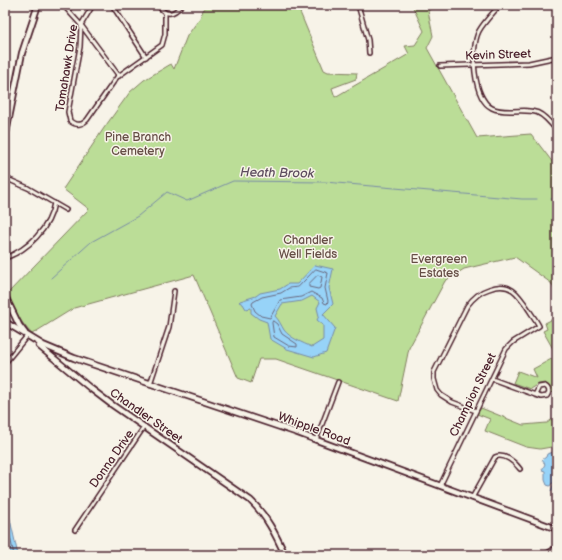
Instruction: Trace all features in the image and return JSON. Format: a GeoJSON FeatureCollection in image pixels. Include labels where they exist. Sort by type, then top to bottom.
{"type":"FeatureCollection","features":[{"type":"Feature","properties":{"kind":"street"},"geometry":{"type":"LineString","coordinates":[[5,138],[22,53],[38,5]]}},
{"type":"Feature","properties":{"kind":"street"},"geometry":{"type":"LineString","coordinates":[[63,5],[81,25],[119,76]]}},
{"type":"Feature","properties":{"kind":"street","name":"Tomahawk Drive"},"geometry":{"type":"LineString","coordinates":[[93,5],[81,25],[78,60],[68,112],[70,121],[77,124],[82,124],[86,121],[119,76],[163,43],[165,34],[165,13]]}},
{"type":"Feature","properties":{"kind":"street"},"geometry":{"type":"LineString","coordinates":[[112,5],[146,57]]}},
{"type":"Feature","properties":{"kind":"street"},"geometry":{"type":"LineString","coordinates":[[158,5],[165,13],[176,11],[182,5]]}},
{"type":"Feature","properties":{"kind":"street"},"geometry":{"type":"LineString","coordinates":[[358,5],[368,40],[369,52]]}},
{"type":"Feature","properties":{"kind":"street"},"geometry":{"type":"LineString","coordinates":[[500,5],[479,30],[476,43],[474,65],[481,95],[488,106],[498,110],[536,111],[545,116],[557,131]]}},
{"type":"Feature","properties":{"kind":"street","name":"Kevin Street"},"geometry":{"type":"LineString","coordinates":[[440,66],[529,64],[557,57]]}},
{"type":"Feature","properties":{"kind":"street"},"geometry":{"type":"LineString","coordinates":[[5,178],[66,210]]}},
{"type":"Feature","properties":{"kind":"street"},"geometry":{"type":"LineString","coordinates":[[5,258],[25,249],[50,220],[54,203]]}},
{"type":"Feature","properties":{"kind":"street","name":"Champion Street"},"geometry":{"type":"LineString","coordinates":[[440,486],[492,379],[503,354],[509,346],[539,326],[518,293],[506,287],[493,287],[479,293],[466,306],[434,372],[437,390],[441,395],[452,402],[476,411]]}},
{"type":"Feature","properties":{"kind":"street"},"geometry":{"type":"LineString","coordinates":[[150,384],[166,338],[174,291]]}},
{"type":"Feature","properties":{"kind":"street","name":"Chandler Street"},"geometry":{"type":"LineString","coordinates":[[5,296],[19,325],[28,336],[58,362],[90,388],[245,496],[256,506],[263,514],[285,555]]}},
{"type":"Feature","properties":{"kind":"street"},"geometry":{"type":"LineString","coordinates":[[5,322],[11,318],[12,312]]}},
{"type":"Feature","properties":{"kind":"street","name":"Whipple Road"},"geometry":{"type":"LineString","coordinates":[[5,322],[43,346],[62,354],[246,415],[557,529]]}},
{"type":"Feature","properties":{"kind":"street"},"geometry":{"type":"LineString","coordinates":[[5,363],[28,336]]}},
{"type":"Feature","properties":{"kind":"street"},"geometry":{"type":"LineString","coordinates":[[58,362],[58,357],[62,354]]}},
{"type":"Feature","properties":{"kind":"street"},"geometry":{"type":"LineString","coordinates":[[492,379],[535,395],[541,397],[545,397],[549,392],[548,388],[545,386],[539,387],[535,395]]}},
{"type":"Feature","properties":{"kind":"street"},"geometry":{"type":"LineString","coordinates":[[316,440],[338,382]]}},
{"type":"Feature","properties":{"kind":"street","name":"Donna Drive"},"geometry":{"type":"LineString","coordinates":[[75,530],[144,427]]}},
{"type":"Feature","properties":{"kind":"street"},"geometry":{"type":"LineString","coordinates":[[472,498],[495,457],[499,455],[508,458],[520,469]]}},
{"type":"Feature","properties":{"kind":"street"},"geometry":{"type":"LineString","coordinates":[[546,555],[557,548]]}},
{"type":"Feature","properties":{"kind":"green space","name":"Chandler Well Fields"},"geometry":{"type":"Polygon","coordinates":[[[205,5],[297,5],[324,70],[328,72],[357,73],[356,79],[332,88],[335,97],[409,54],[405,46],[415,45],[424,31],[412,5],[436,5],[428,11],[433,36],[427,48],[477,138],[531,134],[557,168],[557,294],[551,283],[515,257],[464,269],[445,281],[409,348],[398,401],[276,359],[259,359],[251,383],[238,378],[194,275],[74,308],[32,334],[17,315],[8,293],[89,209],[63,189],[130,92],[144,80],[171,64],[174,69],[187,36],[200,18],[205,5]]]}},
{"type":"Feature","properties":{"kind":"green space"},"geometry":{"type":"Polygon","coordinates":[[[557,317],[557,356],[543,331],[547,329],[545,323],[557,317]]]}},
{"type":"Feature","properties":{"kind":"green space"},"geometry":{"type":"Polygon","coordinates":[[[557,356],[557,394],[551,392],[550,388],[545,383],[538,384],[530,389],[513,383],[518,371],[537,378],[533,369],[557,356]]]}},
{"type":"Feature","properties":{"kind":"green space"},"geometry":{"type":"Polygon","coordinates":[[[481,408],[523,425],[547,423],[557,416],[557,446],[540,449],[526,447],[485,431],[490,419],[477,414],[481,408]]]}},
{"type":"Feature","properties":{"kind":"water"},"geometry":{"type":"Polygon","coordinates":[[[315,265],[333,269],[329,288],[333,304],[323,314],[335,328],[326,353],[314,357],[287,349],[270,339],[267,322],[259,319],[251,313],[251,308],[246,309],[243,304],[239,302],[260,293],[280,289],[288,284],[297,284],[315,265]],[[312,296],[302,301],[282,304],[275,316],[284,330],[297,340],[312,347],[323,340],[323,325],[317,320],[319,316],[317,308],[320,302],[312,296]]]}},
{"type":"Feature","properties":{"kind":"water"},"geometry":{"type":"Polygon","coordinates":[[[557,451],[557,486],[555,490],[551,491],[554,483],[550,486],[547,485],[545,480],[545,471],[542,470],[545,464],[542,460],[547,454],[557,451]]]}},
{"type":"Feature","properties":{"kind":"water"},"geometry":{"type":"Polygon","coordinates":[[[5,497],[18,555],[5,555],[5,497]]]}},
{"type":"Feature","properties":{"kind":"waterway","name":"Heath Brook"},"geometry":{"type":"LineString","coordinates":[[51,278],[91,242],[138,216],[167,192],[187,201],[233,181],[325,182],[537,199]]}},
{"type":"Feature","properties":{"kind":"waterway","name":"Heath Brook"},"geometry":{"type":"LineString","coordinates":[[551,199],[557,199]]}},
{"type":"Feature","properties":{"kind":"park label","name":"Pine Branch Cemetery"},"geometry":{"type":"Point","coordinates":[138,144]}},
{"type":"Feature","properties":{"kind":"park label","name":"Evergreen Estates"},"geometry":{"type":"Point","coordinates":[439,266]}}]}
